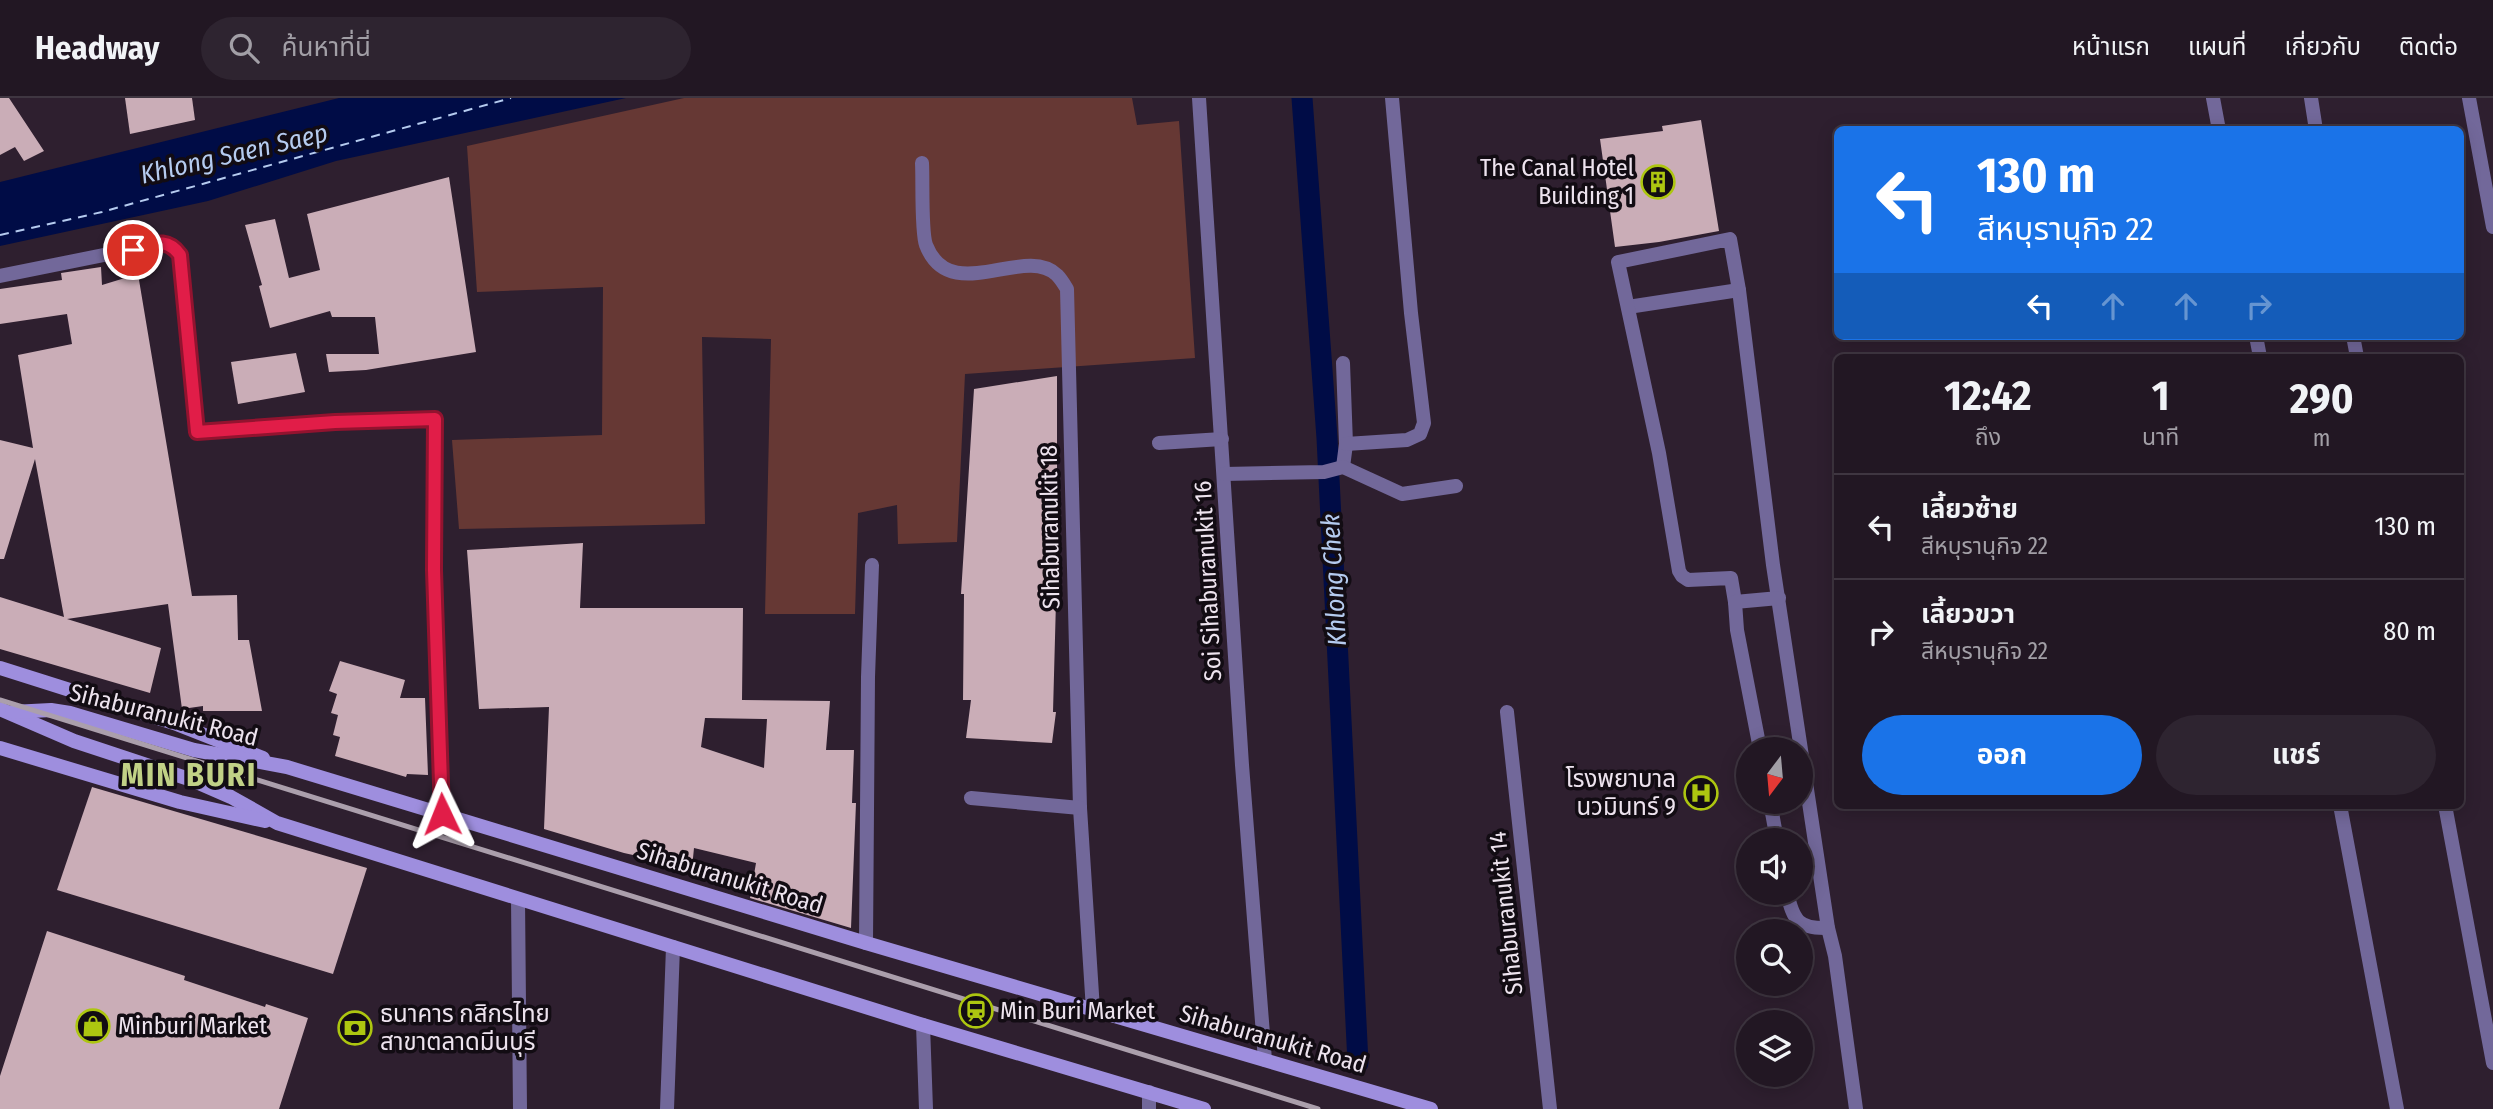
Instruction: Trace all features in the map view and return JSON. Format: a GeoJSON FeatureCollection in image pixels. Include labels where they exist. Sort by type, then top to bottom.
{"type":"FeatureCollection","features":[{"type":"Feature","properties":{"kind":"main road"},"geometry":{"type":"LineString","coordinates":[[0,668],[174,723],[287,767]]}},
{"type":"Feature","properties":{"kind":"main road","name":"Sihaburanukit Road"},"geometry":{"type":"LineString","coordinates":[[6,711],[51,710],[70,713],[194,750],[287,767],[866,943],[1431,1109]]}},
{"type":"Feature","properties":{"kind":"main road","name":"Sihaburanukit Road"},"geometry":{"type":"LineString","coordinates":[[6,711],[75,741],[192,779],[277,823],[923,1025],[1203,1109]]}},
{"type":"Feature","properties":{"kind":"main road"},"geometry":{"type":"LineString","coordinates":[[0,748],[180,802],[277,823]]}},
{"type":"Feature","properties":{"kind":"street","name":"Soi Sihaburanukit 16"},"geometry":{"type":"LineString","coordinates":[[1199,98],[1242,765],[1265,1060]]}},
{"type":"Feature","properties":{"kind":"street"},"geometry":{"type":"LineString","coordinates":[[1346,444],[1407,440],[1420,434],[1424,423],[1411,313],[1392,98]]}},
{"type":"Feature","properties":{"kind":"street"},"geometry":{"type":"LineString","coordinates":[[2213,98],[2218,126]]}},
{"type":"Feature","properties":{"kind":"street"},"geometry":{"type":"LineString","coordinates":[[2311,98],[2315,126]]}},
{"type":"Feature","properties":{"kind":"street"},"geometry":{"type":"LineString","coordinates":[[2469,98],[2493,227]]}},
{"type":"Feature","properties":{"kind":"street","name":"Sihaburanukit 18"},"geometry":{"type":"LineString","coordinates":[[922,163],[925,243],[937,265],[960,274],[1035,267],[1056,274],[1067,289],[1080,808],[1093,1010]]}},
{"type":"Feature","properties":{"kind":"street"},"geometry":{"type":"LineString","coordinates":[[1758,737],[1737,630],[1731,578],[1688,579],[1679,571],[1659,453],[1618,262],[1730,239],[1779,597],[1856,1109]]}},
{"type":"Feature","properties":{"kind":"street"},"geometry":{"type":"LineString","coordinates":[[0,276],[163,243],[173,246],[180,255],[197,432],[435,419],[434,570],[442,814]]}},
{"type":"Feature","properties":{"kind":"street"},"geometry":{"type":"LineString","coordinates":[[1628,307],[1739,290]]}},
{"type":"Feature","properties":{"kind":"street"},"geometry":{"type":"LineString","coordinates":[[1343,363],[1346,444],[1343,467]]}},
{"type":"Feature","properties":{"kind":"street"},"geometry":{"type":"LineString","coordinates":[[1159,443],[1222,439]]}},
{"type":"Feature","properties":{"kind":"street"},"geometry":{"type":"LineString","coordinates":[[1224,474],[1324,472],[1343,467],[1402,494],[1455,486]]}},
{"type":"Feature","properties":{"kind":"street"},"geometry":{"type":"LineString","coordinates":[[866,943],[868,677],[872,565]]}},
{"type":"Feature","properties":{"kind":"street"},"geometry":{"type":"LineString","coordinates":[[1735,602],[1779,597]]}},
{"type":"Feature","properties":{"kind":"street","name":"Sihaburanukit 14"},"geometry":{"type":"LineString","coordinates":[[1507,712],[1550,1109]]}},
{"type":"Feature","properties":{"kind":"street"},"geometry":{"type":"LineString","coordinates":[[971,799],[1080,808]]}},
{"type":"Feature","properties":{"kind":"street"},"geometry":{"type":"LineString","coordinates":[[2341,809],[2398,1109]]}},
{"type":"Feature","properties":{"kind":"street"},"geometry":{"type":"LineString","coordinates":[[2446,809],[2493,1063]]}},
{"type":"Feature","properties":{"kind":"street"},"geometry":{"type":"LineString","coordinates":[[518,899],[520,1109]]}},
{"type":"Feature","properties":{"kind":"street"},"geometry":{"type":"LineString","coordinates":[[1791,905],[1800,924],[1810,928],[1828,928]]}},
{"type":"Feature","properties":{"kind":"street"},"geometry":{"type":"LineString","coordinates":[[667,1109],[673,947]]}},
{"type":"Feature","properties":{"kind":"street"},"geometry":{"type":"LineString","coordinates":[[923,1025],[926,1109]]}},
{"type":"Feature","properties":{"kind":"street"},"geometry":{"type":"LineString","coordinates":[[1149,1093],[1149,1109]]}},
{"type":"Feature","properties":{"kind":"shaded area"},"geometry":{"type":"Polygon","coordinates":[[[684,98],[1132,98],[1137,125],[1179,121],[1195,358],[965,374],[957,542],[898,544],[897,505],[858,513],[855,614],[765,614],[771,339],[702,337],[705,524],[459,529],[452,440],[602,435],[603,287],[477,292],[467,146],[684,98]]]}},
{"type":"Feature","properties":{"kind":"water","name":"Khlong Saen Saep"},"geometry":{"type":"Polygon","coordinates":[[[339,98],[626,98],[336,161],[208,201],[0,246],[0,182],[339,98]]]}},
{"type":"Feature","properties":{"kind":"building"},"geometry":{"type":"Polygon","coordinates":[[[0,98],[9,98],[44,151],[24,161],[15,147],[0,155],[0,98]]]}},
{"type":"Feature","properties":{"kind":"building"},"geometry":{"type":"Polygon","coordinates":[[[125,98],[192,98],[195,120],[130,134],[125,98]]]}},
{"type":"Feature","properties":{"kind":"building","name":"The Canal Hotel Building 1"},"geometry":{"type":"Polygon","coordinates":[[[1701,120],[1719,231],[1615,247],[1600,139],[1663,131],[1662,126],[1701,120]]]}},
{"type":"Feature","properties":{"kind":"building"},"geometry":{"type":"Polygon","coordinates":[[[449,177],[476,352],[366,370],[329,372],[326,354],[379,354],[375,317],[332,317],[330,311],[270,328],[259,286],[262,285],[245,225],[275,219],[289,278],[320,270],[307,214],[449,177]]]}},
{"type":"Feature","properties":{"kind":"building"},"geometry":{"type":"Polygon","coordinates":[[[101,267],[102,285],[138,274],[192,596],[237,595],[238,640],[249,640],[262,711],[203,711],[203,706],[182,709],[168,604],[67,619],[161,648],[150,693],[0,649],[0,597],[64,617],[35,459],[4,559],[0,559],[0,440],[33,448],[18,355],[72,344],[67,314],[0,324],[0,289],[62,280],[61,273],[101,267]]]}},
{"type":"Feature","properties":{"kind":"building"},"geometry":{"type":"Polygon","coordinates":[[[296,353],[305,392],[238,404],[231,362],[296,353]]]}},
{"type":"Feature","properties":{"kind":"building"},"geometry":{"type":"Polygon","coordinates":[[[1057,376],[1057,558],[1053,712],[1056,712],[1052,743],[966,738],[971,700],[963,700],[964,594],[961,594],[974,389],[1057,376]]]}},
{"type":"Feature","properties":{"kind":"building"},"geometry":{"type":"Polygon","coordinates":[[[583,543],[580,608],[743,608],[742,700],[830,701],[826,750],[854,750],[852,803],[856,803],[851,928],[750,898],[756,863],[694,848],[692,868],[624,853],[544,829],[549,707],[479,709],[467,550],[583,543]],[[705,718],[701,747],[764,768],[767,719],[705,718]]]}},
{"type":"Feature","properties":{"kind":"building"},"geometry":{"type":"Polygon","coordinates":[[[340,661],[405,680],[400,698],[425,698],[428,775],[407,774],[406,777],[335,756],[340,737],[333,735],[338,715],[331,713],[337,694],[329,691],[340,661]]]}},
{"type":"Feature","properties":{"kind":"building"},"geometry":{"type":"Polygon","coordinates":[[[92,787],[367,868],[333,974],[57,890],[92,787]]]}},
{"type":"Feature","properties":{"kind":"building","name":"Minburi Market"},"geometry":{"type":"Polygon","coordinates":[[[47,931],[185,976],[184,980],[265,1007],[266,1004],[308,1018],[279,1109],[0,1109],[0,1076],[47,931]]]}},
{"type":"Feature","properties":{"kind":"waterway","name":"Khlong Chek"},"geometry":{"type":"LineString","coordinates":[[1302,98],[1327,438],[1358,1063]]}},
{"type":"Feature","properties":{"kind":"ferry route"},"geometry":{"type":"LineString","coordinates":[[0,235],[102,212],[511,98]]}},
{"type":"Feature","properties":{"kind":"railway"},"geometry":{"type":"LineString","coordinates":[[0,700],[1318,1109]]}},
{"type":"Feature","properties":{"kind":"place","name":"The Canal Hotel Building 1"},"geometry":{"type":"Point","coordinates":[1658,182]}},
{"type":"Feature","properties":{"kind":"place","name":"โรงพยาบาล นวมินทร์ 9"},"geometry":{"type":"Point","coordinates":[1701,793]}},
{"type":"Feature","properties":{"kind":"place","name":"Min Buri Market"},"geometry":{"type":"Point","coordinates":[976,1011]}},
{"type":"Feature","properties":{"kind":"place","name":"Minburi Market"},"geometry":{"type":"Point","coordinates":[93,1026]}},
{"type":"Feature","properties":{"kind":"place","name":"ธนาคาร กสิกรไทย สาขาตลาดมีนบุรี"},"geometry":{"type":"Point","coordinates":[355,1028]}},
{"type":"Feature","properties":{"kind":"district","name":"MIN BURI"},"geometry":{"type":"Point","coordinates":[189,775]}},
{"type":"Feature","properties":{"kind":"route"},"geometry":{"type":"LineString","coordinates":[[133,250],[163,243],[173,246],[180,255],[197,432],[335,422],[435,419],[433,515],[442,814]]}}]}
